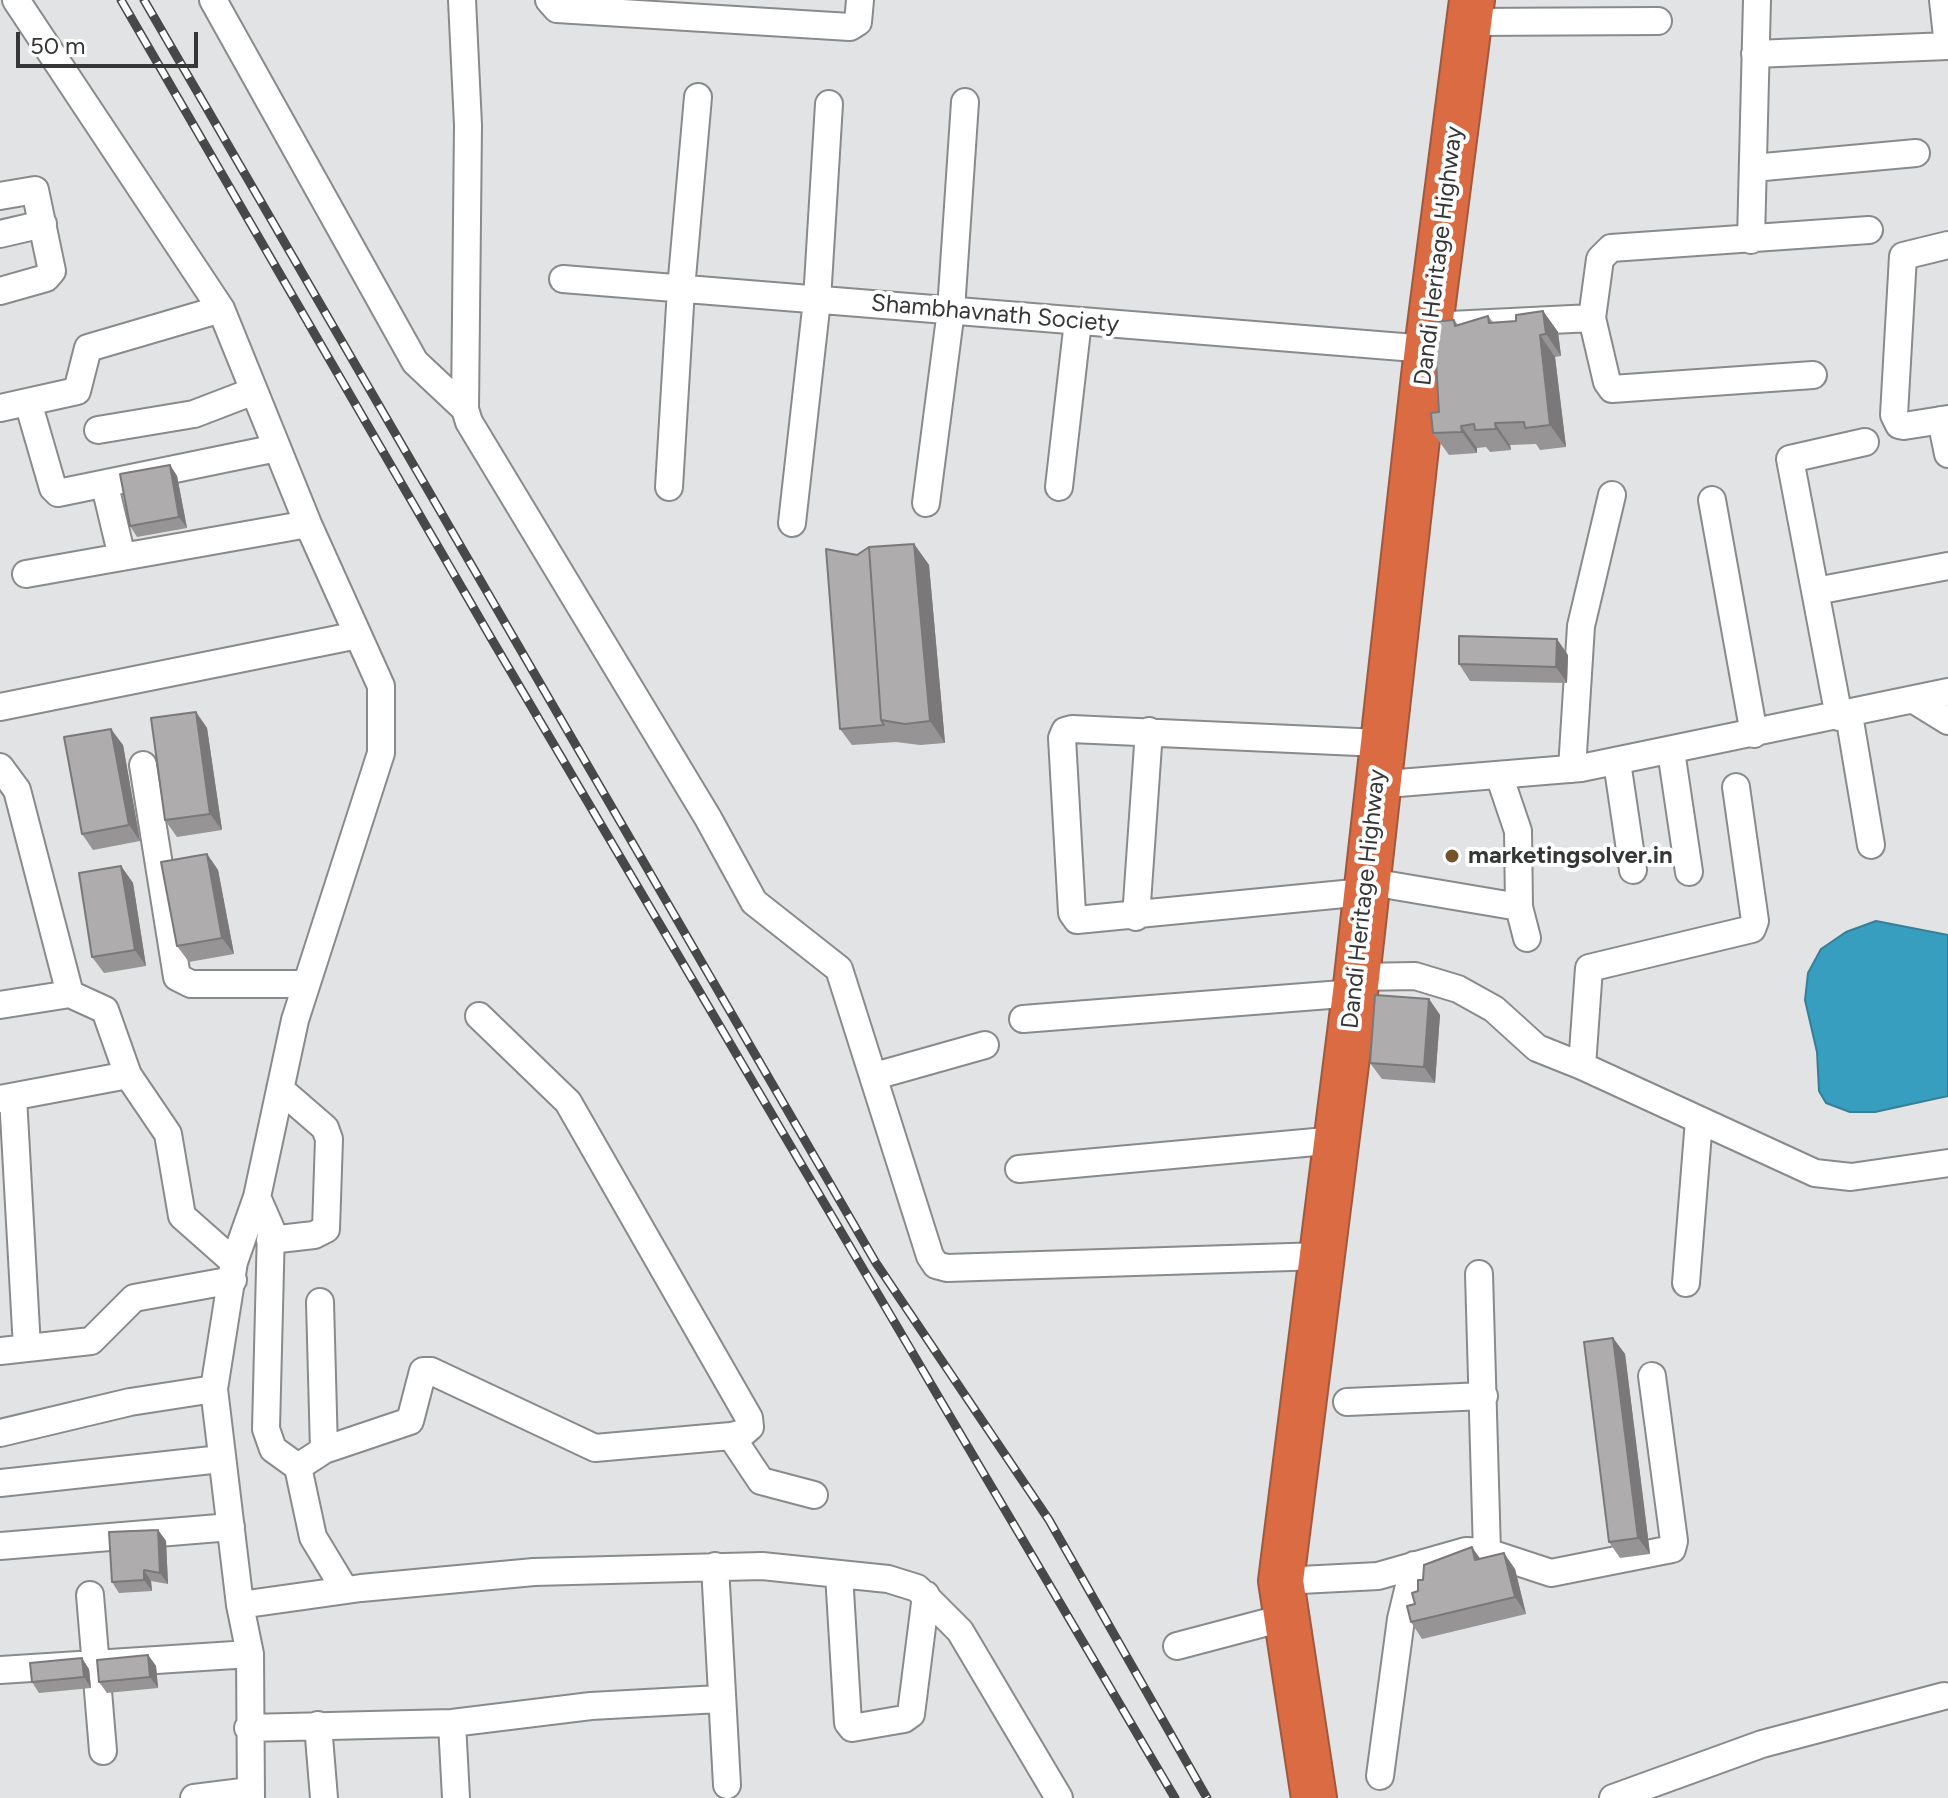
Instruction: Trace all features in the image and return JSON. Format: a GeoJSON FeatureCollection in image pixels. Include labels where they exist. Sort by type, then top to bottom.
{"type":"FeatureCollection","features":[{"type":"Feature","properties":{"kind":"highway","name":"Dandi Heritage Highway"},"geometry":{"type":"LineString","coordinates":[[1314,1798],[1284,1599],[1428,338],[1471,11]]}},
{"type":"Feature","properties":{"kind":"street"},"geometry":{"type":"LineString","coordinates":[[16,0],[221,309],[308,524],[381,686],[381,753],[306,984],[257,1197],[234,1271],[214,1389],[240,1605],[250,1654],[250,1794],[194,1798]]}},
{"type":"Feature","properties":{"kind":"street"},"geometry":{"type":"LineString","coordinates":[[213,0],[415,362],[465,409]]}},
{"type":"Feature","properties":{"kind":"street"},"geometry":{"type":"LineString","coordinates":[[462,0],[468,134],[465,409],[475,435],[708,818],[754,902],[839,969],[930,1256],[936,1265],[947,1268],[1322,1256]]}},
{"type":"Feature","properties":{"kind":"street"},"geometry":{"type":"LineString","coordinates":[[549,0],[557,9],[850,27],[858,22],[860,0]]}},
{"type":"Feature","properties":{"kind":"street"},"geometry":{"type":"LineString","coordinates":[[1751,240],[1757,0]]}},
{"type":"Feature","properties":{"kind":"street"},"geometry":{"type":"LineString","coordinates":[[1755,54],[1948,46],[1943,0]]}},
{"type":"Feature","properties":{"kind":"street"},"geometry":{"type":"LineString","coordinates":[[1471,11],[1658,21]]}},
{"type":"Feature","properties":{"kind":"street"},"geometry":{"type":"LineString","coordinates":[[669,487],[681,289],[698,97]]}},
{"type":"Feature","properties":{"kind":"street"},"geometry":{"type":"LineString","coordinates":[[926,503],[951,310],[965,102]]}},
{"type":"Feature","properties":{"kind":"street"},"geometry":{"type":"LineString","coordinates":[[792,523],[817,300],[829,104]]}},
{"type":"Feature","properties":{"kind":"street"},"geometry":{"type":"LineString","coordinates":[[1753,168],[1916,153]]}},
{"type":"Feature","properties":{"kind":"street"},"geometry":{"type":"LineString","coordinates":[[0,196],[35,190],[51,275],[0,291]]}},
{"type":"Feature","properties":{"kind":"street"},"geometry":{"type":"LineString","coordinates":[[0,234],[43,224]]}},
{"type":"Feature","properties":{"kind":"street"},"geometry":{"type":"LineString","coordinates":[[1813,375],[1612,389],[1592,318],[1600,259],[1611,248],[1869,230]]}},
{"type":"Feature","properties":{"kind":"street"},"geometry":{"type":"LineString","coordinates":[[1948,245],[1903,256],[1894,415],[1899,425],[1904,426],[1945,420],[1948,454]]}},
{"type":"Feature","properties":{"kind":"street","name":"Shambhavnath Society"},"geometry":{"type":"LineString","coordinates":[[563,279],[1078,321],[1428,338],[1592,318]]}},
{"type":"Feature","properties":{"kind":"street"},"geometry":{"type":"LineString","coordinates":[[0,408],[77,391],[88,348],[221,309]]}},
{"type":"Feature","properties":{"kind":"street"},"geometry":{"type":"LineString","coordinates":[[1059,487],[1078,321]]}},
{"type":"Feature","properties":{"kind":"street"},"geometry":{"type":"LineString","coordinates":[[98,430],[194,414],[254,391]]}},
{"type":"Feature","properties":{"kind":"street"},"geometry":{"type":"LineString","coordinates":[[28,402],[53,488],[64,494],[277,448]]}},
{"type":"Feature","properties":{"kind":"street"},"geometry":{"type":"LineString","coordinates":[[1865,442],[1790,459],[1871,845]]}},
{"type":"Feature","properties":{"kind":"street"},"geometry":{"type":"LineString","coordinates":[[105,486],[122,557]]}},
{"type":"Feature","properties":{"kind":"street"},"geometry":{"type":"LineString","coordinates":[[1572,769],[1581,626],[1612,495]]}},
{"type":"Feature","properties":{"kind":"street"},"geometry":{"type":"LineString","coordinates":[[1712,500],[1754,734]]}},
{"type":"Feature","properties":{"kind":"street"},"geometry":{"type":"LineString","coordinates":[[26,574],[308,524]]}},
{"type":"Feature","properties":{"kind":"street"},"geometry":{"type":"LineString","coordinates":[[1816,591],[1948,566]]}},
{"type":"Feature","properties":{"kind":"street"},"geometry":{"type":"LineString","coordinates":[[0,707],[358,635]]}},
{"type":"Feature","properties":{"kind":"street"},"geometry":{"type":"LineString","coordinates":[[1519,907],[1365,886],[1136,917],[1077,920],[1072,913],[1062,738],[1065,731],[1072,729],[1149,731],[1378,764],[1499,775],[1617,762],[1948,692]]}},
{"type":"Feature","properties":{"kind":"street"},"geometry":{"type":"LineString","coordinates":[[1914,700],[1948,721]]}},
{"type":"Feature","properties":{"kind":"street"},"geometry":{"type":"LineString","coordinates":[[1136,917],[1149,731]]}},
{"type":"Feature","properties":{"kind":"street"},"geometry":{"type":"LineString","coordinates":[[1671,751],[1689,872]]}},
{"type":"Feature","properties":{"kind":"street"},"geometry":{"type":"LineString","coordinates":[[1617,762],[1633,870]]}},
{"type":"Feature","properties":{"kind":"street"},"geometry":{"type":"LineString","coordinates":[[143,765],[177,977],[191,984],[306,984]]}},
{"type":"Feature","properties":{"kind":"street"},"geometry":{"type":"LineString","coordinates":[[0,767],[70,994]]}},
{"type":"Feature","properties":{"kind":"street"},"geometry":{"type":"LineString","coordinates":[[1499,775],[1518,831],[1519,907],[1527,938]]}},
{"type":"Feature","properties":{"kind":"street"},"geometry":{"type":"LineString","coordinates":[[1582,1066],[1589,968],[1752,929],[1755,921],[1736,787]]}},
{"type":"Feature","properties":{"kind":"street"},"geometry":{"type":"LineString","coordinates":[[1023,1019],[1356,985],[1415,976],[1458,989],[1494,1009],[1537,1048],[1815,1173],[1851,1177],[1948,1163]]}},
{"type":"Feature","properties":{"kind":"street"},"geometry":{"type":"LineString","coordinates":[[0,1005],[70,994],[105,1010],[128,1075],[168,1134],[182,1216],[234,1271]]}},
{"type":"Feature","properties":{"kind":"street"},"geometry":{"type":"LineString","coordinates":[[298,1467],[324,1450],[410,1421],[423,1371],[431,1371],[595,1448],[731,1436],[743,1433],[750,1427],[749,1418],[568,1102],[479,1016]]}},
{"type":"Feature","properties":{"kind":"street"},"geometry":{"type":"LineString","coordinates":[[875,1076],[985,1045]]}},
{"type":"Feature","properties":{"kind":"street"},"geometry":{"type":"LineString","coordinates":[[27,1348],[7,1098],[128,1075]]}},
{"type":"Feature","properties":{"kind":"street"},"geometry":{"type":"LineString","coordinates":[[270,1240],[322,1233],[326,1229],[329,1139],[325,1128],[280,1089]]}},
{"type":"Feature","properties":{"kind":"street"},"geometry":{"type":"LineString","coordinates":[[1686,1283],[1699,1120]]}},
{"type":"Feature","properties":{"kind":"street"},"geometry":{"type":"LineString","coordinates":[[1019,1169],[1337,1140]]}},
{"type":"Feature","properties":{"kind":"street"},"geometry":{"type":"LineString","coordinates":[[257,1197],[268,1218],[270,1240],[266,1429],[273,1449],[298,1467],[313,1537],[345,1590]]}},
{"type":"Feature","properties":{"kind":"street"},"geometry":{"type":"LineString","coordinates":[[0,1351],[91,1341],[130,1301],[234,1271]]}},
{"type":"Feature","properties":{"kind":"street"},"geometry":{"type":"LineString","coordinates":[[1479,1274],[1487,1552]]}},
{"type":"Feature","properties":{"kind":"street"},"geometry":{"type":"LineString","coordinates":[[320,1302],[324,1450]]}},
{"type":"Feature","properties":{"kind":"street"},"geometry":{"type":"LineString","coordinates":[[1177,1646],[1284,1599],[1466,1551],[1487,1552],[1551,1573],[1672,1549],[1674,1541],[1652,1376]]}},
{"type":"Feature","properties":{"kind":"street"},"geometry":{"type":"LineString","coordinates":[[0,1433],[130,1402],[214,1389]]}},
{"type":"Feature","properties":{"kind":"street"},"geometry":{"type":"LineString","coordinates":[[1347,1402],[1484,1396]]}},
{"type":"Feature","properties":{"kind":"street"},"geometry":{"type":"LineString","coordinates":[[731,1436],[761,1481],[814,1495]]}},
{"type":"Feature","properties":{"kind":"street"},"geometry":{"type":"LineString","coordinates":[[0,1483],[221,1459]]}},
{"type":"Feature","properties":{"kind":"street"},"geometry":{"type":"LineString","coordinates":[[0,1546],[231,1527]]}},
{"type":"Feature","properties":{"kind":"street"},"geometry":{"type":"LineString","coordinates":[[1380,1776],[1401,1619],[1414,1565]]}},
{"type":"Feature","properties":{"kind":"street"},"geometry":{"type":"LineString","coordinates":[[240,1605],[345,1590],[534,1572],[715,1566],[839,1574],[906,1583],[926,1595],[968,1642],[1059,1798]]}},
{"type":"Feature","properties":{"kind":"street"},"geometry":{"type":"LineString","coordinates":[[715,1566],[719,1699],[727,1785]]}},
{"type":"Feature","properties":{"kind":"street"},"geometry":{"type":"LineString","coordinates":[[839,1574],[848,1723],[852,1728],[904,1719],[911,1714],[926,1595]]}},
{"type":"Feature","properties":{"kind":"street"},"geometry":{"type":"LineString","coordinates":[[90,1595],[103,1751]]}},
{"type":"Feature","properties":{"kind":"street"},"geometry":{"type":"LineString","coordinates":[[0,1670],[250,1654]]}},
{"type":"Feature","properties":{"kind":"street"},"geometry":{"type":"LineString","coordinates":[[1613,1798],[1762,1744],[1944,1696]]}},
{"type":"Feature","properties":{"kind":"street"},"geometry":{"type":"LineString","coordinates":[[248,1728],[452,1723],[591,1706],[719,1699]]}},
{"type":"Feature","properties":{"kind":"street"},"geometry":{"type":"LineString","coordinates":[[452,1723],[456,1798]]}},
{"type":"Feature","properties":{"kind":"street"},"geometry":{"type":"LineString","coordinates":[[318,1725],[324,1798]]}},
{"type":"Feature","properties":{"kind":"water"},"geometry":{"type":"Polygon","coordinates":[[[1876,921],[1948,935],[1948,1096],[1875,1112],[1850,1112],[1826,1103],[1819,1091],[1817,1052],[1805,1000],[1808,973],[1821,949],[1846,932],[1876,921]]]}},
{"type":"Feature","properties":{"kind":"building"},"geometry":{"type":"Polygon","coordinates":[[[1543,311],[1546,334],[1540,335],[1550,425],[1525,428],[1524,422],[1495,423],[1496,429],[1475,430],[1474,424],[1461,426],[1462,432],[1433,433],[1431,413],[1439,412],[1435,344],[1430,345],[1429,322],[1454,320],[1455,326],[1488,316],[1489,323],[1516,321],[1516,315],[1543,311]]]}},
{"type":"Feature","properties":{"kind":"building"},"geometry":{"type":"Polygon","coordinates":[[[170,465],[179,517],[130,526],[120,474],[170,465]]]}},
{"type":"Feature","properties":{"kind":"building"},"geometry":{"type":"Polygon","coordinates":[[[914,544],[930,721],[905,724],[881,720],[869,547],[914,544]]]}},
{"type":"Feature","properties":{"kind":"building"},"geometry":{"type":"Polygon","coordinates":[[[869,547],[881,720],[884,725],[840,729],[826,549],[857,555],[869,547]]]}},
{"type":"Feature","properties":{"kind":"building"},"geometry":{"type":"Polygon","coordinates":[[[1459,636],[1557,639],[1556,667],[1459,664],[1459,636]]]}},
{"type":"Feature","properties":{"kind":"building"},"geometry":{"type":"Polygon","coordinates":[[[196,712],[210,814],[165,820],[151,718],[196,712]]]}},
{"type":"Feature","properties":{"kind":"building"},"geometry":{"type":"Polygon","coordinates":[[[111,729],[129,825],[82,834],[64,737],[111,729]]]}},
{"type":"Feature","properties":{"kind":"building"},"geometry":{"type":"Polygon","coordinates":[[[207,854],[222,938],[177,946],[161,862],[207,854]]]}},
{"type":"Feature","properties":{"kind":"building"},"geometry":{"type":"Polygon","coordinates":[[[121,866],[135,950],[92,957],[79,873],[121,866]]]}},
{"type":"Feature","properties":{"kind":"building"},"geometry":{"type":"Polygon","coordinates":[[[1375,995],[1429,999],[1424,1067],[1370,1063],[1375,995]]]}},
{"type":"Feature","properties":{"kind":"building"},"geometry":{"type":"Polygon","coordinates":[[[1613,1338],[1638,1538],[1609,1542],[1584,1342],[1613,1338]]]}},
{"type":"Feature","properties":{"kind":"building"},"geometry":{"type":"Polygon","coordinates":[[[158,1530],[160,1573],[144,1570],[144,1580],[112,1582],[109,1532],[158,1530]]]}},
{"type":"Feature","properties":{"kind":"building"},"geometry":{"type":"Polygon","coordinates":[[[1472,1547],[1475,1560],[1504,1553],[1515,1597],[1411,1622],[1407,1606],[1415,1604],[1412,1593],[1418,1591],[1418,1580],[1423,1580],[1424,1565],[1472,1547]]]}},
{"type":"Feature","properties":{"kind":"building"},"geometry":{"type":"Polygon","coordinates":[[[148,1655],[150,1677],[99,1682],[97,1660],[148,1655]]]}},
{"type":"Feature","properties":{"kind":"building"},"geometry":{"type":"Polygon","coordinates":[[[82,1658],[84,1677],[32,1682],[30,1663],[82,1658]]]}},
{"type":"Feature","properties":{"kind":"railway"},"geometry":{"type":"LineString","coordinates":[[121,0],[491,638],[1175,1798]]}},
{"type":"Feature","properties":{"kind":"railway"},"geometry":{"type":"LineString","coordinates":[[144,0],[876,1263],[1049,1520],[1207,1798]]}},
{"type":"Feature","properties":{"kind":"place","name":"marketingsolver.in"},"geometry":{"type":"Point","coordinates":[1452,856]}}]}
